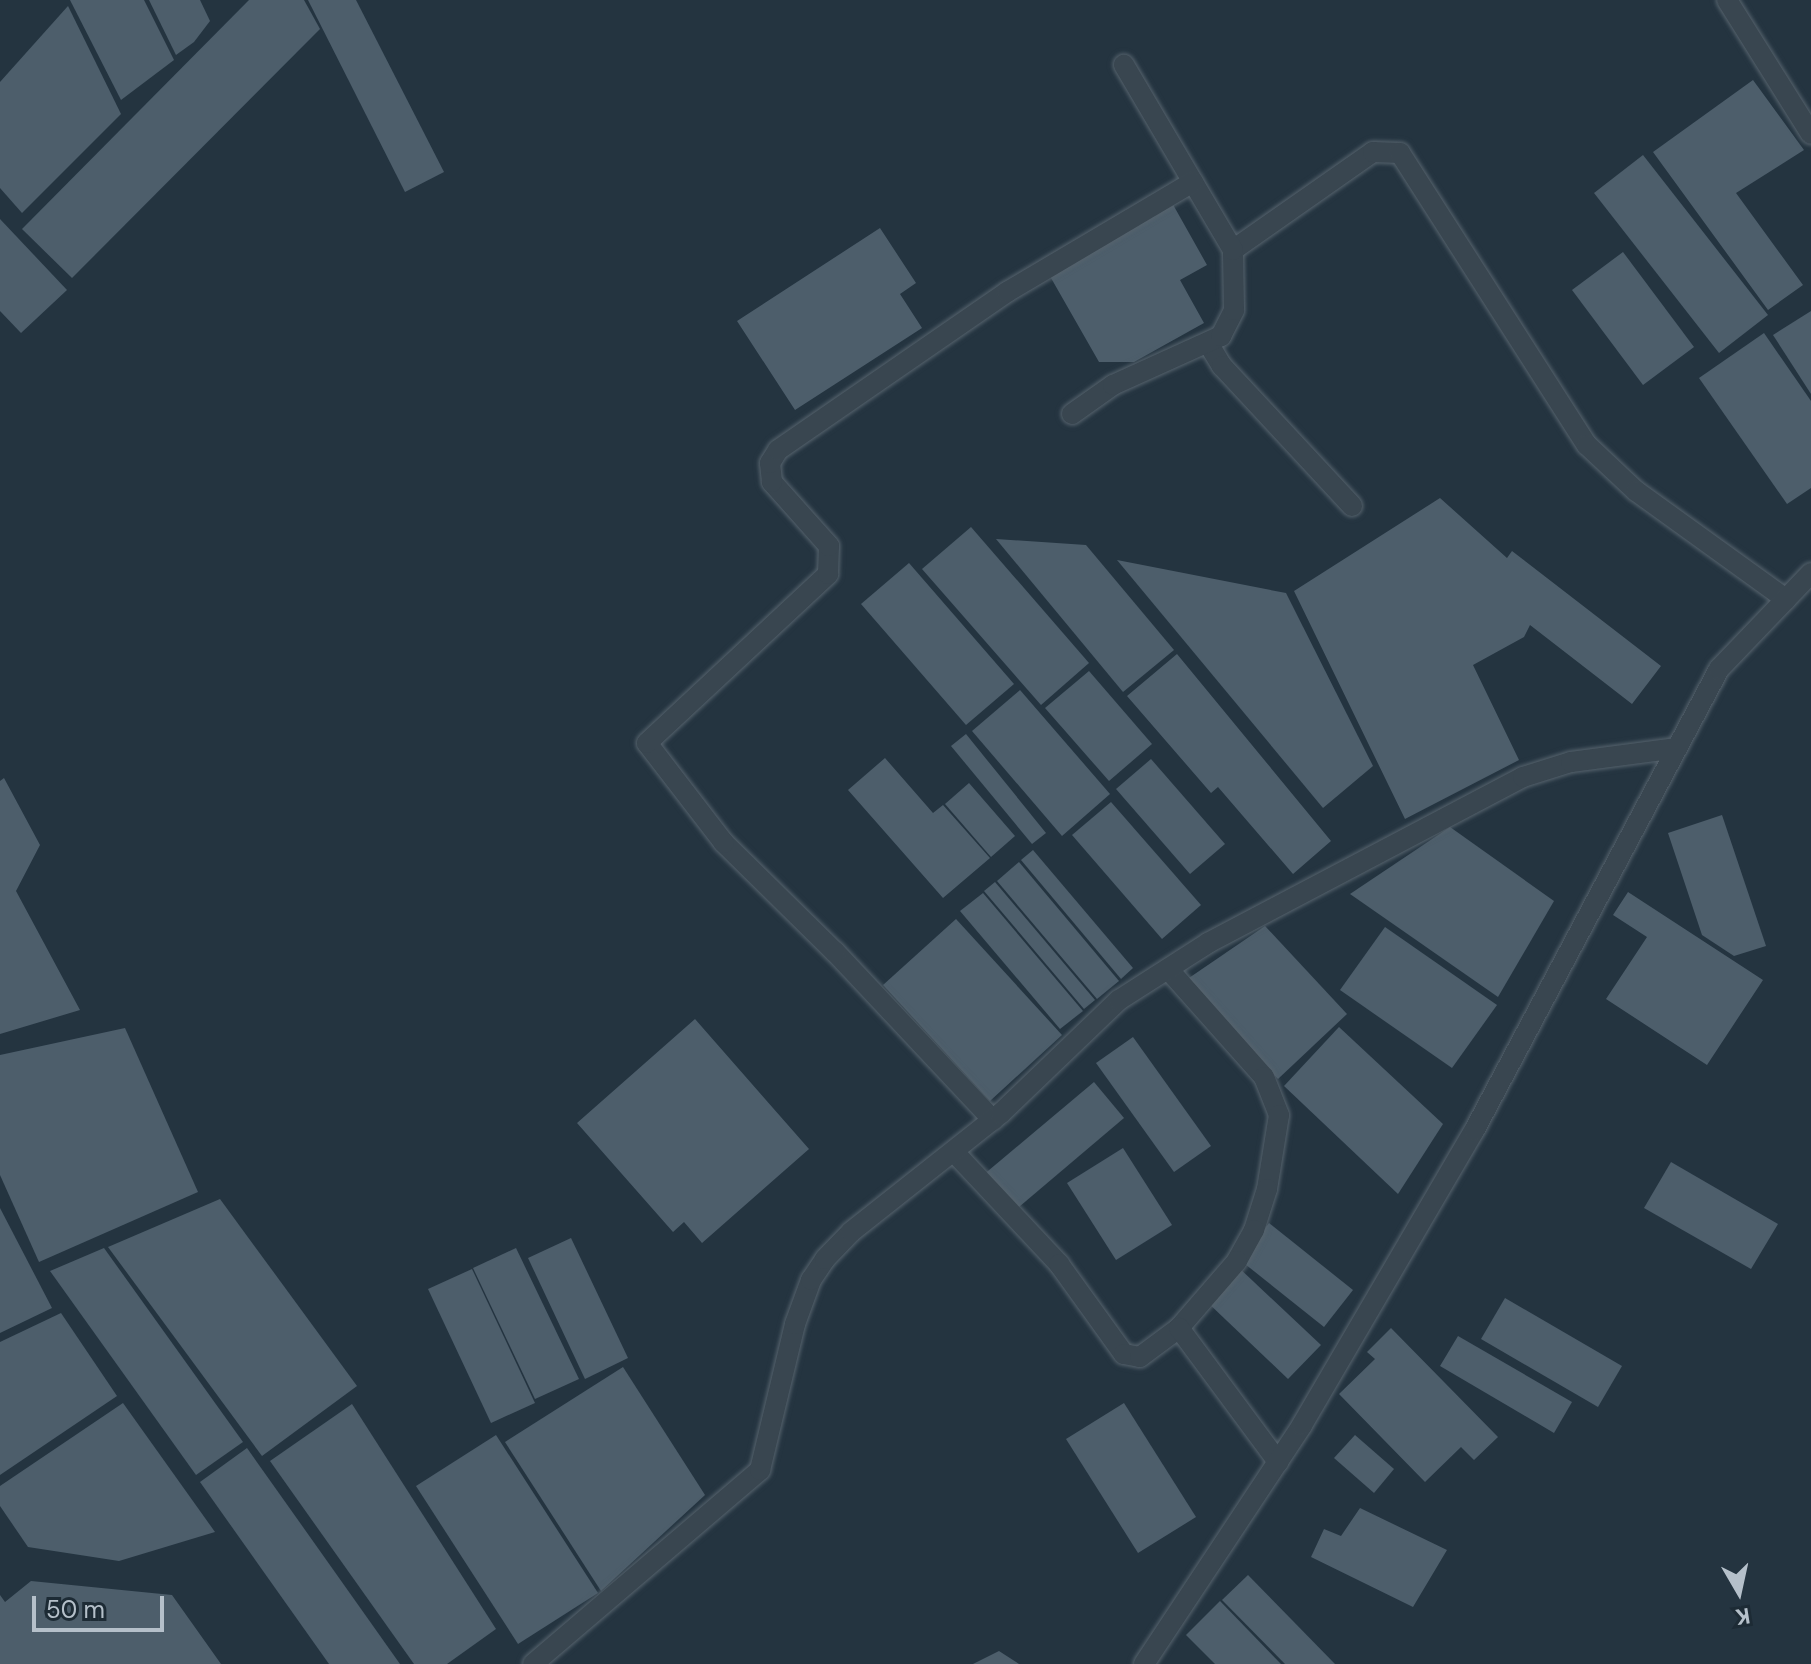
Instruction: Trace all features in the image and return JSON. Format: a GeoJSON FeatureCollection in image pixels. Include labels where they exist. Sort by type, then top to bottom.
{"type":"FeatureCollection","features":[{"type":"Feature","properties":{"kind":"street"},"geometry":{"type":"LineString","coordinates":[[1727,0],[1811,134]]}},
{"type":"Feature","properties":{"kind":"street"},"geometry":{"type":"LineString","coordinates":[[1072,414],[1113,385],[1221,336],[1234,310],[1233,250],[1124,65]]}},
{"type":"Feature","properties":{"kind":"street"},"geometry":{"type":"LineString","coordinates":[[1233,250],[1373,152],[1400,153],[1587,445],[1636,491],[1786,599]]}},
{"type":"Feature","properties":{"kind":"street"},"geometry":{"type":"LineString","coordinates":[[993,1120],[835,952],[724,843],[647,743],[828,574],[829,546],[772,482],[770,463],[778,450],[1007,292],[1193,182]]}},
{"type":"Feature","properties":{"kind":"street"},"geometry":{"type":"LineString","coordinates":[[1208,343],[1222,366],[1352,506]]}},
{"type":"Feature","properties":{"kind":"street"},"geometry":{"type":"LineString","coordinates":[[1144,1664],[1278,1462],[1474,1131],[1719,669],[1811,573]]}},
{"type":"Feature","properties":{"kind":"street"},"geometry":{"type":"LineString","coordinates":[[533,1664],[760,1470],[811,1280],[851,1232],[993,1120],[1119,1000],[1384,847],[1523,777],[1571,762],[1677,748]]}},
{"type":"Feature","properties":{"kind":"street"},"geometry":{"type":"LineString","coordinates":[[954,1152],[1059,1264],[1124,1354],[1140,1357],[1179,1328],[1237,1261],[1254,1230],[1267,1189],[1279,1115],[1264,1077],[1168,969]]}},
{"type":"Feature","properties":{"kind":"street"},"geometry":{"type":"LineString","coordinates":[[1179,1328],[1278,1462]]}},
{"type":"Feature","properties":{"kind":"building"},"geometry":{"type":"Polygon","coordinates":[[[70,0],[144,0],[174,60],[121,100],[70,0]]]}},
{"type":"Feature","properties":{"kind":"building"},"geometry":{"type":"Polygon","coordinates":[[[149,0],[200,0],[210,21],[194,42],[176,55],[149,0]]]}},
{"type":"Feature","properties":{"kind":"building"},"geometry":{"type":"Polygon","coordinates":[[[249,0],[304,0],[320,29],[72,278],[22,229],[249,0]]]}},
{"type":"Feature","properties":{"kind":"building"},"geometry":{"type":"Polygon","coordinates":[[[308,0],[356,0],[444,172],[405,192],[308,0]]]}},
{"type":"Feature","properties":{"kind":"building"},"geometry":{"type":"Polygon","coordinates":[[[68,6],[121,114],[22,213],[0,188],[0,82],[68,6]]]}},
{"type":"Feature","properties":{"kind":"building"},"geometry":{"type":"Polygon","coordinates":[[[1753,80],[1804,150],[1736,193],[1803,285],[1768,310],[1653,152],[1753,80]]]}},
{"type":"Feature","properties":{"kind":"building"},"geometry":{"type":"Polygon","coordinates":[[[1643,155],[1768,315],[1719,353],[1594,193],[1643,155]]]}},
{"type":"Feature","properties":{"kind":"building"},"geometry":{"type":"Polygon","coordinates":[[[1171,201],[1207,265],[1180,280],[1204,323],[1134,362],[1099,362],[1047,271],[1171,201]]]}},
{"type":"Feature","properties":{"kind":"building"},"geometry":{"type":"Polygon","coordinates":[[[0,219],[67,290],[21,333],[0,311],[0,219]]]}},
{"type":"Feature","properties":{"kind":"building"},"geometry":{"type":"Polygon","coordinates":[[[880,228],[916,283],[900,294],[922,328],[795,410],[737,321],[880,228]]]}},
{"type":"Feature","properties":{"kind":"building"},"geometry":{"type":"Polygon","coordinates":[[[1623,252],[1694,347],[1643,385],[1572,290],[1623,252]]]}},
{"type":"Feature","properties":{"kind":"building"},"geometry":{"type":"Polygon","coordinates":[[[1811,311],[1811,394],[1773,335],[1811,311]]]}},
{"type":"Feature","properties":{"kind":"building"},"geometry":{"type":"Polygon","coordinates":[[[1764,333],[1811,401],[1811,488],[1787,504],[1699,378],[1764,333]]]}},
{"type":"Feature","properties":{"kind":"building"},"geometry":{"type":"Polygon","coordinates":[[[1440,498],[1507,558],[1512,551],[1661,666],[1632,704],[1530,625],[1524,637],[1473,665],[1519,760],[1405,819],[1294,591],[1440,498]]]}},
{"type":"Feature","properties":{"kind":"building"},"geometry":{"type":"Polygon","coordinates":[[[971,527],[1089,663],[1041,705],[922,569],[971,527]]]}},
{"type":"Feature","properties":{"kind":"building"},"geometry":{"type":"Polygon","coordinates":[[[996,539],[1086,545],[1174,650],[1123,692],[996,539]]]}},
{"type":"Feature","properties":{"kind":"building"},"geometry":{"type":"Polygon","coordinates":[[[1117,560],[1286,593],[1373,766],[1323,808],[1117,560]]]}},
{"type":"Feature","properties":{"kind":"building"},"geometry":{"type":"Polygon","coordinates":[[[909,563],[1014,684],[966,725],[861,604],[909,563]]]}},
{"type":"Feature","properties":{"kind":"building"},"geometry":{"type":"Polygon","coordinates":[[[1177,654],[1331,841],[1293,874],[1218,787],[1211,793],[1127,696],[1177,654]]]}},
{"type":"Feature","properties":{"kind":"building"},"geometry":{"type":"Polygon","coordinates":[[[1089,671],[1152,744],[1109,781],[1045,708],[1089,671]]]}},
{"type":"Feature","properties":{"kind":"building"},"geometry":{"type":"Polygon","coordinates":[[[1020,690],[1110,794],[1062,836],[972,731],[1020,690]]]}},
{"type":"Feature","properties":{"kind":"building"},"geometry":{"type":"Polygon","coordinates":[[[966,734],[1046,833],[1032,844],[951,746],[966,734]]]}},
{"type":"Feature","properties":{"kind":"building"},"geometry":{"type":"Polygon","coordinates":[[[885,758],[933,813],[943,805],[990,858],[943,898],[848,790],[885,758]]]}},
{"type":"Feature","properties":{"kind":"building"},"geometry":{"type":"Polygon","coordinates":[[[1151,759],[1225,844],[1190,874],[1116,789],[1151,759]]]}},
{"type":"Feature","properties":{"kind":"building"},"geometry":{"type":"Polygon","coordinates":[[[4,778],[40,845],[16,891],[80,1010],[0,1034],[0,781],[4,778]]]}},
{"type":"Feature","properties":{"kind":"building"},"geometry":{"type":"Polygon","coordinates":[[[969,783],[1015,836],[991,857],[945,804],[969,783]]]}},
{"type":"Feature","properties":{"kind":"building"},"geometry":{"type":"Polygon","coordinates":[[[1111,802],[1201,905],[1162,939],[1072,835],[1111,802]]]}},
{"type":"Feature","properties":{"kind":"building"},"geometry":{"type":"Polygon","coordinates":[[[1722,815],[1766,946],[1734,956],[1702,935],[1668,833],[1722,815]]]}},
{"type":"Feature","properties":{"kind":"building"},"geometry":{"type":"Polygon","coordinates":[[[1450,827],[1554,901],[1498,997],[1350,894],[1450,827]]]}},
{"type":"Feature","properties":{"kind":"building"},"geometry":{"type":"Polygon","coordinates":[[[1033,850],[1133,968],[1121,979],[1021,860],[1033,850]]]}},
{"type":"Feature","properties":{"kind":"building"},"geometry":{"type":"Polygon","coordinates":[[[1019,862],[1119,981],[1097,999],[997,881],[1019,862]]]}},
{"type":"Feature","properties":{"kind":"building"},"geometry":{"type":"Polygon","coordinates":[[[995,882],[1095,1000],[1084,1009],[984,891],[995,882]]]}},
{"type":"Feature","properties":{"kind":"building"},"geometry":{"type":"Polygon","coordinates":[[[1628,892],[1763,980],[1707,1065],[1606,999],[1647,937],[1613,915],[1628,892]]]}},
{"type":"Feature","properties":{"kind":"building"},"geometry":{"type":"Polygon","coordinates":[[[983,893],[1083,1011],[1060,1029],[960,911],[983,893]]]}},
{"type":"Feature","properties":{"kind":"building"},"geometry":{"type":"Polygon","coordinates":[[[956,919],[1062,1035],[990,1101],[883,985],[956,919]]]}},
{"type":"Feature","properties":{"kind":"building"},"geometry":{"type":"Polygon","coordinates":[[[1265,926],[1347,1014],[1278,1079],[1186,980],[1265,926]]]}},
{"type":"Feature","properties":{"kind":"building"},"geometry":{"type":"Polygon","coordinates":[[[1385,927],[1497,1005],[1452,1068],[1340,990],[1385,927]]]}},
{"type":"Feature","properties":{"kind":"building"},"geometry":{"type":"Polygon","coordinates":[[[695,1019],[809,1149],[702,1243],[684,1222],[673,1232],[577,1123],[695,1019]]]}},
{"type":"Feature","properties":{"kind":"building"},"geometry":{"type":"Polygon","coordinates":[[[1339,1027],[1443,1124],[1398,1194],[1284,1086],[1339,1027]]]}},
{"type":"Feature","properties":{"kind":"building"},"geometry":{"type":"Polygon","coordinates":[[[125,1028],[198,1192],[39,1262],[0,1175],[0,1055],[125,1028]]]}},
{"type":"Feature","properties":{"kind":"building"},"geometry":{"type":"Polygon","coordinates":[[[1133,1037],[1211,1146],[1174,1172],[1096,1063],[1133,1037]]]}},
{"type":"Feature","properties":{"kind":"building"},"geometry":{"type":"Polygon","coordinates":[[[1094,1082],[1124,1118],[1013,1212],[982,1176],[1094,1082]]]}},
{"type":"Feature","properties":{"kind":"building"},"geometry":{"type":"Polygon","coordinates":[[[1123,1148],[1172,1225],[1116,1260],[1067,1183],[1123,1148]]]}},
{"type":"Feature","properties":{"kind":"building"},"geometry":{"type":"Polygon","coordinates":[[[1671,1162],[1778,1224],[1751,1269],[1644,1208],[1671,1162]]]}},
{"type":"Feature","properties":{"kind":"building"},"geometry":{"type":"Polygon","coordinates":[[[220,1199],[357,1386],[262,1456],[108,1247],[220,1199]]]}},
{"type":"Feature","properties":{"kind":"building"},"geometry":{"type":"Polygon","coordinates":[[[0,1208],[52,1308],[0,1333],[0,1208]]]}},
{"type":"Feature","properties":{"kind":"building"},"geometry":{"type":"Polygon","coordinates":[[[1269,1223],[1353,1290],[1324,1327],[1240,1260],[1269,1223]]]}},
{"type":"Feature","properties":{"kind":"building"},"geometry":{"type":"Polygon","coordinates":[[[571,1238],[628,1358],[585,1379],[528,1258],[571,1238]]]}},
{"type":"Feature","properties":{"kind":"building"},"geometry":{"type":"Polygon","coordinates":[[[104,1248],[243,1442],[196,1475],[50,1271],[104,1248]]]}},
{"type":"Feature","properties":{"kind":"building"},"geometry":{"type":"Polygon","coordinates":[[[516,1248],[579,1379],[535,1399],[473,1268],[516,1248]]]}},
{"type":"Feature","properties":{"kind":"building"},"geometry":{"type":"Polygon","coordinates":[[[1237,1266],[1321,1345],[1288,1379],[1205,1300],[1237,1266]]]}},
{"type":"Feature","properties":{"kind":"building"},"geometry":{"type":"Polygon","coordinates":[[[472,1269],[535,1403],[491,1423],[428,1289],[472,1269]]]}},
{"type":"Feature","properties":{"kind":"building"},"geometry":{"type":"Polygon","coordinates":[[[1505,1298],[1622,1366],[1598,1407],[1481,1339],[1505,1298]]]}},
{"type":"Feature","properties":{"kind":"building"},"geometry":{"type":"Polygon","coordinates":[[[61,1313],[117,1396],[0,1475],[0,1342],[61,1313]]]}},
{"type":"Feature","properties":{"kind":"building"},"geometry":{"type":"Polygon","coordinates":[[[1391,1328],[1498,1437],[1474,1460],[1461,1447],[1425,1482],[1339,1394],[1375,1359],[1367,1352],[1391,1328]]]}},
{"type":"Feature","properties":{"kind":"building"},"geometry":{"type":"Polygon","coordinates":[[[1458,1336],[1572,1402],[1554,1433],[1440,1366],[1458,1336]]]}},
{"type":"Feature","properties":{"kind":"building"},"geometry":{"type":"Polygon","coordinates":[[[623,1367],[705,1495],[601,1591],[505,1442],[623,1367]]]}},
{"type":"Feature","properties":{"kind":"building"},"geometry":{"type":"Polygon","coordinates":[[[123,1403],[215,1532],[119,1561],[28,1547],[0,1506],[0,1486],[123,1403]]]}},
{"type":"Feature","properties":{"kind":"building"},"geometry":{"type":"Polygon","coordinates":[[[1124,1403],[1196,1517],[1138,1553],[1066,1439],[1124,1403]]]}},
{"type":"Feature","properties":{"kind":"building"},"geometry":{"type":"Polygon","coordinates":[[[352,1404],[496,1629],[447,1664],[414,1664],[270,1461],[352,1404]]]}},
{"type":"Feature","properties":{"kind":"building"},"geometry":{"type":"Polygon","coordinates":[[[496,1435],[598,1593],[518,1644],[416,1486],[496,1435]]]}},
{"type":"Feature","properties":{"kind":"building"},"geometry":{"type":"Polygon","coordinates":[[[1355,1435],[1394,1469],[1374,1493],[1334,1458],[1355,1435]]]}},
{"type":"Feature","properties":{"kind":"building"},"geometry":{"type":"Polygon","coordinates":[[[247,1448],[400,1664],[329,1664],[200,1482],[247,1448]]]}},
{"type":"Feature","properties":{"kind":"building"},"geometry":{"type":"Polygon","coordinates":[[[1360,1508],[1447,1550],[1413,1607],[1311,1557],[1324,1529],[1341,1536],[1360,1508]]]}},
{"type":"Feature","properties":{"kind":"building"},"geometry":{"type":"Polygon","coordinates":[[[1248,1575],[1335,1664],[1285,1664],[1222,1600],[1248,1575]]]}},
{"type":"Feature","properties":{"kind":"building"},"geometry":{"type":"Polygon","coordinates":[[[31,1581],[172,1595],[221,1664],[0,1664],[0,1595],[5,1602],[31,1581]]]}},
{"type":"Feature","properties":{"kind":"building"},"geometry":{"type":"Polygon","coordinates":[[[1220,1601],[1281,1664],[1215,1664],[1186,1635],[1220,1601]]]}},
{"type":"Feature","properties":{"kind":"building"},"geometry":{"type":"Polygon","coordinates":[[[999,1651],[1019,1664],[973,1664],[999,1651]]]}}]}
